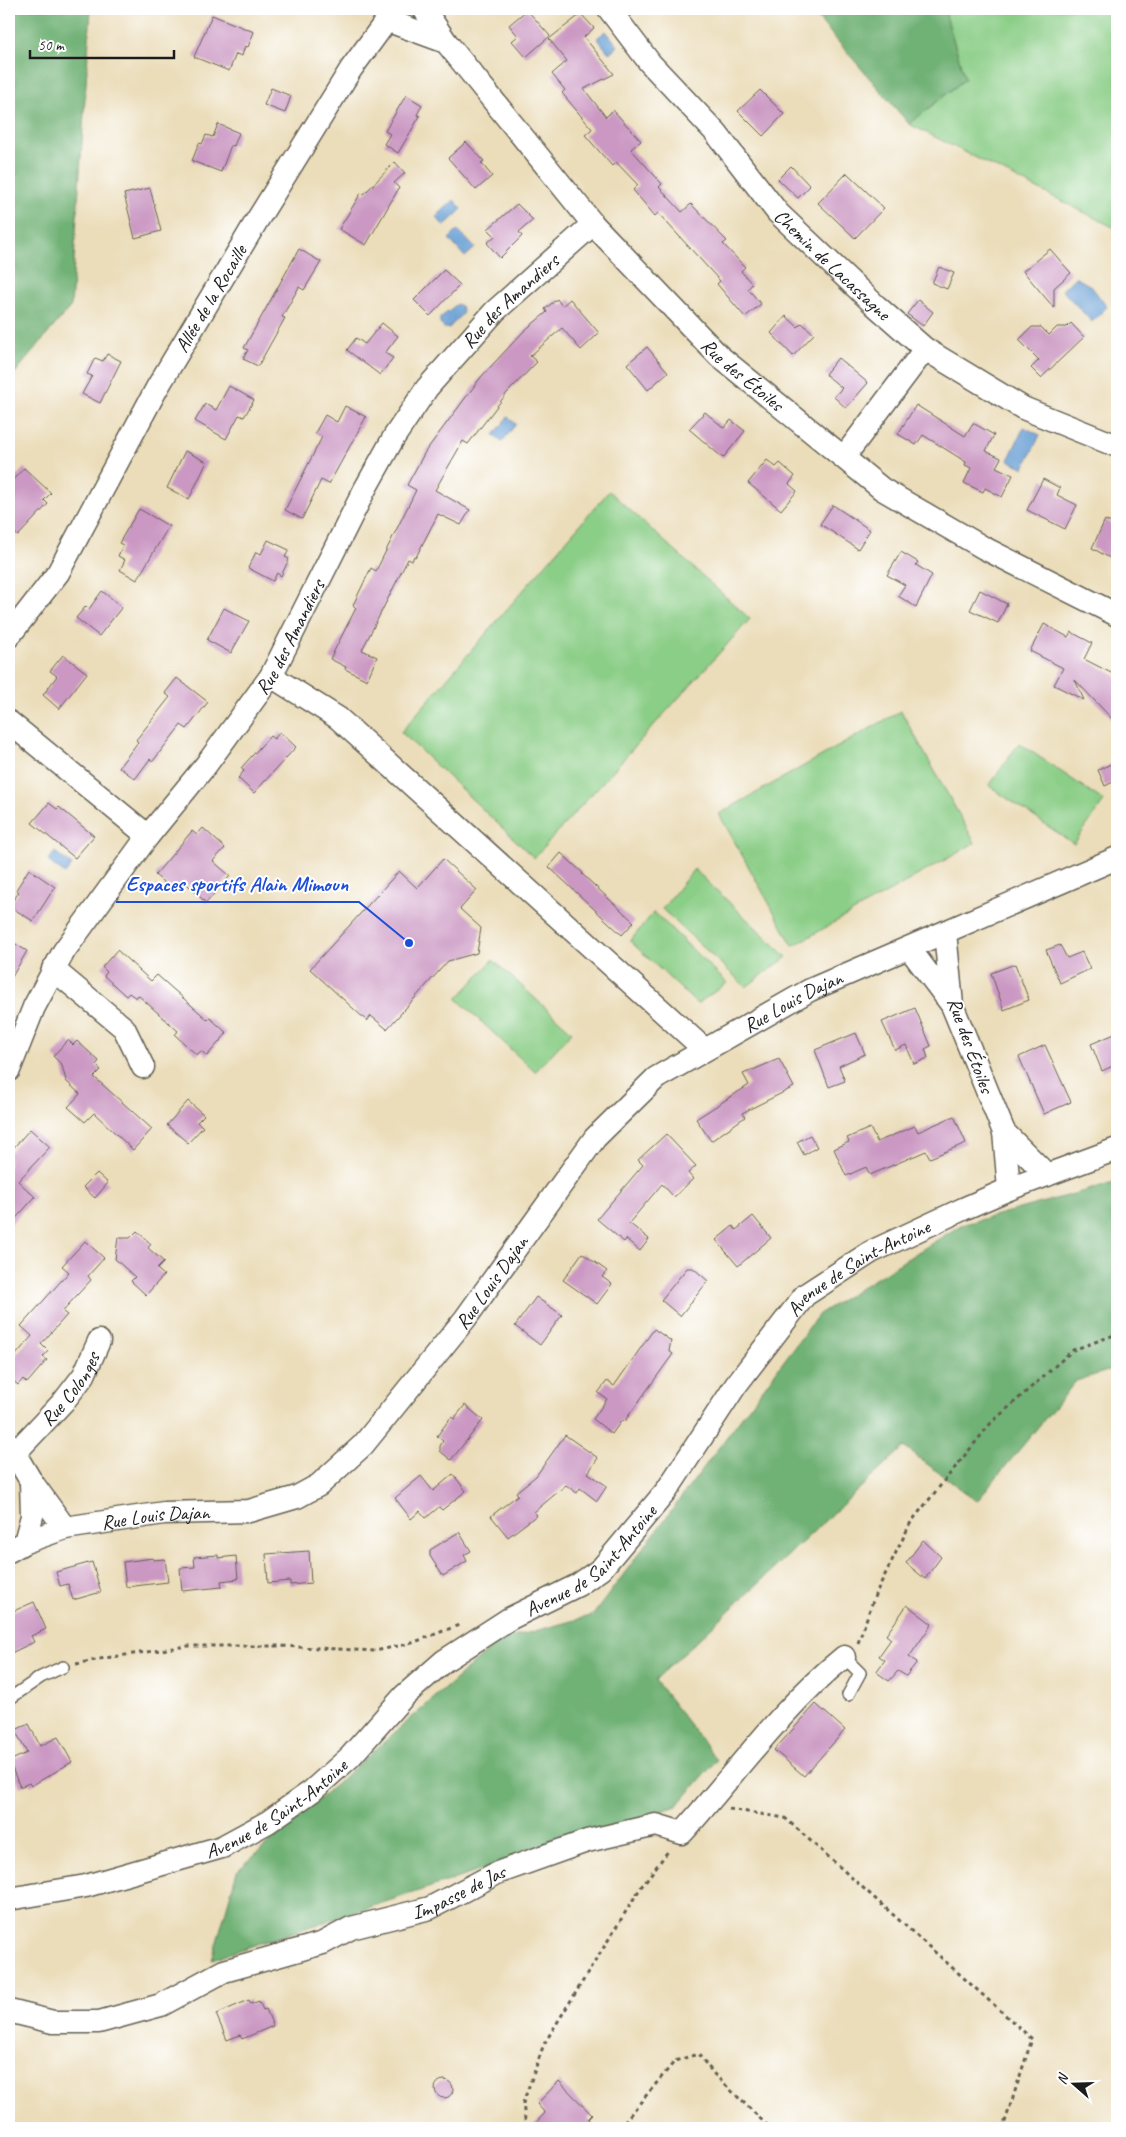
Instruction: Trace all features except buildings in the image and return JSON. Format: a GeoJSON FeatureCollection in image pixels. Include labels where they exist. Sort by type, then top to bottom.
{"type":"FeatureCollection","features":[{"type":"Feature","properties":{"kind":"street","name":"Rue des Étoiles"},"geometry":{"type":"LineString","coordinates":[[424,9],[446,42],[593,224],[719,356],[882,489],[984,548],[1117,615]]}},
{"type":"Feature","properties":{"kind":"street","name":"Chemin de Lacassagne"},"geometry":{"type":"LineString","coordinates":[[609,9],[650,63],[716,133],[778,213],[875,305],[926,349],[1023,408],[1117,446]]}},
{"type":"Feature","properties":{"kind":"street","name":"Allée de la Rocaille"},"geometry":{"type":"LineString","coordinates":[[9,636],[58,573],[157,388],[256,222],[351,69],[390,14],[446,42]]}},
{"type":"Feature","properties":{"kind":"street","name":"Rue des Amandiers"},"geometry":{"type":"LineString","coordinates":[[9,1070],[34,1007],[64,951],[148,836],[206,765],[272,676],[364,489],[394,438],[427,388],[496,311],[593,224]]}},
{"type":"Feature","properties":{"kind":"street"},"geometry":{"type":"LineString","coordinates":[[844,457],[926,349]]}},
{"type":"Feature","properties":{"kind":"street"},"geometry":{"type":"LineString","coordinates":[[272,676],[338,718],[704,1049]]}},
{"type":"Feature","properties":{"kind":"street"},"geometry":{"type":"LineString","coordinates":[[9,722],[148,836]]}},
{"type":"Feature","properties":{"kind":"street"},"geometry":{"type":"LineString","coordinates":[[945,932],[1117,858]]}},
{"type":"Feature","properties":{"kind":"street","name":"Rue des Étoiles"},"geometry":{"type":"LineString","coordinates":[[945,932],[952,1004],[1004,1132],[1047,1175]]}},
{"type":"Feature","properties":{"kind":"street","name":"Rue Louis Dajan"},"geometry":{"type":"LineString","coordinates":[[17,1546],[65,1528],[164,1513],[249,1511],[297,1497],[319,1485],[363,1445],[465,1319],[595,1138],[656,1078],[810,990],[945,932]]}},
{"type":"Feature","properties":{"kind":"street"},"geometry":{"type":"LineString","coordinates":[[909,948],[952,1004]]}},
{"type":"Feature","properties":{"kind":"street"},"geometry":{"type":"LineString","coordinates":[[54,969],[124,1028],[143,1067]]}},
{"type":"Feature","properties":{"kind":"street"},"geometry":{"type":"LineString","coordinates":[[1004,1132],[1009,1189]]}},
{"type":"Feature","properties":{"kind":"street","name":"Avenue de Saint-Antoine"},"geometry":{"type":"LineString","coordinates":[[9,1898],[86,1886],[222,1847],[268,1822],[312,1791],[350,1757],[404,1696],[444,1661],[509,1619],[578,1585],[602,1569],[667,1490],[736,1385],[805,1294],[871,1252],[1009,1189],[1117,1149]]}},
{"type":"Feature","properties":{"kind":"street","name":"Rue Colonges"},"geometry":{"type":"LineString","coordinates":[[12,1448],[64,1401],[84,1375],[99,1341]]}},
{"type":"Feature","properties":{"kind":"street"},"geometry":{"type":"LineString","coordinates":[[12,1448],[31,1481],[65,1528]]}},
{"type":"Feature","properties":{"kind":"street"},"geometry":{"type":"LineString","coordinates":[[17,1546],[32,1516],[31,1481]]}},
{"type":"Feature","properties":{"kind":"street"},"geometry":{"type":"LineString","coordinates":[[682,1833],[781,1717],[844,1656]]}},
{"type":"Feature","properties":{"kind":"street","name":"Impasse de Jas"},"geometry":{"type":"LineString","coordinates":[[9,2011],[53,2022],[99,2022],[161,2005],[224,1972],[323,1943],[351,1928],[430,1908],[497,1873],[587,1841],[656,1825],[682,1833]]}},
{"type":"Feature","properties":{"kind":"lane"},"geometry":{"type":"LineString","coordinates":[[844,1656],[860,1673],[848,1695]]}},
{"type":"Feature","properties":{"kind":"lane"},"geometry":{"type":"LineString","coordinates":[[9,1699],[41,1676],[63,1667]]}},
{"type":"Feature","properties":{"kind":"path"},"geometry":{"type":"LineString","coordinates":[[844,1656],[856,1647],[875,1595],[911,1522],[991,1423],[1073,1350],[1117,1334]]}},
{"type":"Feature","properties":{"kind":"path"},"geometry":{"type":"LineString","coordinates":[[63,1667],[105,1658],[188,1646],[280,1646],[375,1650],[412,1643],[467,1622]]}},
{"type":"Feature","properties":{"kind":"path"},"geometry":{"type":"LineString","coordinates":[[707,1805],[785,1818],[1032,2039],[1003,2128]]}},
{"type":"Feature","properties":{"kind":"path"},"geometry":{"type":"LineString","coordinates":[[526,2128],[523,2104],[544,2044],[641,1887],[682,1833]]}},
{"type":"Feature","properties":{"kind":"path"},"geometry":{"type":"LineString","coordinates":[[619,2128],[675,2061],[698,2054],[714,2074],[770,2128]]}},
{"type":"Feature","properties":{"kind":"green space"},"geometry":{"type":"Polygon","coordinates":[[[9,9],[91,9],[71,306],[9,380],[9,9]]]}},
{"type":"Feature","properties":{"kind":"green space"},"geometry":{"type":"Polygon","coordinates":[[[810,9],[944,9],[965,79],[909,124],[810,9]]]}},
{"type":"Feature","properties":{"kind":"green space"},"geometry":{"type":"Polygon","coordinates":[[[944,9],[1117,9],[1117,229],[909,124],[965,79],[944,9]]]}},
{"type":"Feature","properties":{"kind":"green space"},"geometry":{"type":"Polygon","coordinates":[[[609,491],[750,619],[534,858],[401,732],[609,491]]]}},
{"type":"Feature","properties":{"kind":"green space"},"geometry":{"type":"Polygon","coordinates":[[[901,711],[975,843],[793,946],[719,814],[901,711]]]}},
{"type":"Feature","properties":{"kind":"green space"},"geometry":{"type":"Polygon","coordinates":[[[1019,743],[1104,801],[1074,844],[989,786],[1019,743]]]}},
{"type":"Feature","properties":{"kind":"green space"},"geometry":{"type":"Polygon","coordinates":[[[694,869],[787,957],[746,987],[662,909],[694,869]]]}},
{"type":"Feature","properties":{"kind":"green space"},"geometry":{"type":"Polygon","coordinates":[[[654,912],[727,983],[697,1004],[630,941],[654,912]]]}},
{"type":"Feature","properties":{"kind":"green space"},"geometry":{"type":"Polygon","coordinates":[[[493,960],[572,1032],[535,1072],[457,999],[493,960]]]}},
{"type":"Feature","properties":{"kind":"green space"},"geometry":{"type":"Polygon","coordinates":[[[1117,1182],[1117,1368],[1076,1381],[977,1501],[904,1447],[655,1680],[717,1760],[677,1806],[212,1959],[237,1871],[499,1641],[593,1615],[819,1314],[961,1225],[1117,1182]]]}},
{"type":"Feature","properties":{"kind":"water"},"geometry":{"type":"Polygon","coordinates":[[[606,31],[618,46],[609,53],[597,38],[606,31]]]}},
{"type":"Feature","properties":{"kind":"water"},"geometry":{"type":"Polygon","coordinates":[[[454,200],[462,209],[444,226],[436,217],[454,200]]]}},
{"type":"Feature","properties":{"kind":"water"},"geometry":{"type":"Polygon","coordinates":[[[458,230],[475,248],[465,257],[449,239],[458,230]]]}},
{"type":"Feature","properties":{"kind":"water"},"geometry":{"type":"Polygon","coordinates":[[[1075,277],[1091,286],[1107,307],[1092,322],[1062,290],[1075,277]]]}},
{"type":"Feature","properties":{"kind":"water"},"geometry":{"type":"Polygon","coordinates":[[[457,304],[461,306],[463,313],[449,328],[444,328],[440,324],[440,318],[457,304]]]}},
{"type":"Feature","properties":{"kind":"water"},"geometry":{"type":"Polygon","coordinates":[[[508,417],[516,424],[502,442],[494,435],[508,417]]]}},
{"type":"Feature","properties":{"kind":"water"},"geometry":{"type":"Polygon","coordinates":[[[1024,427],[1040,435],[1024,468],[1008,460],[1024,427]]]}},
{"type":"Feature","properties":{"kind":"water"},"geometry":{"type":"Polygon","coordinates":[[[55,852],[72,865],[65,874],[48,861],[55,852]]]}},
{"type":"Feature","properties":{"kind":"place","name":"Espaces sportifs Alain Mimoun"},"geometry":{"type":"Point","coordinates":[409,943]}}]}
